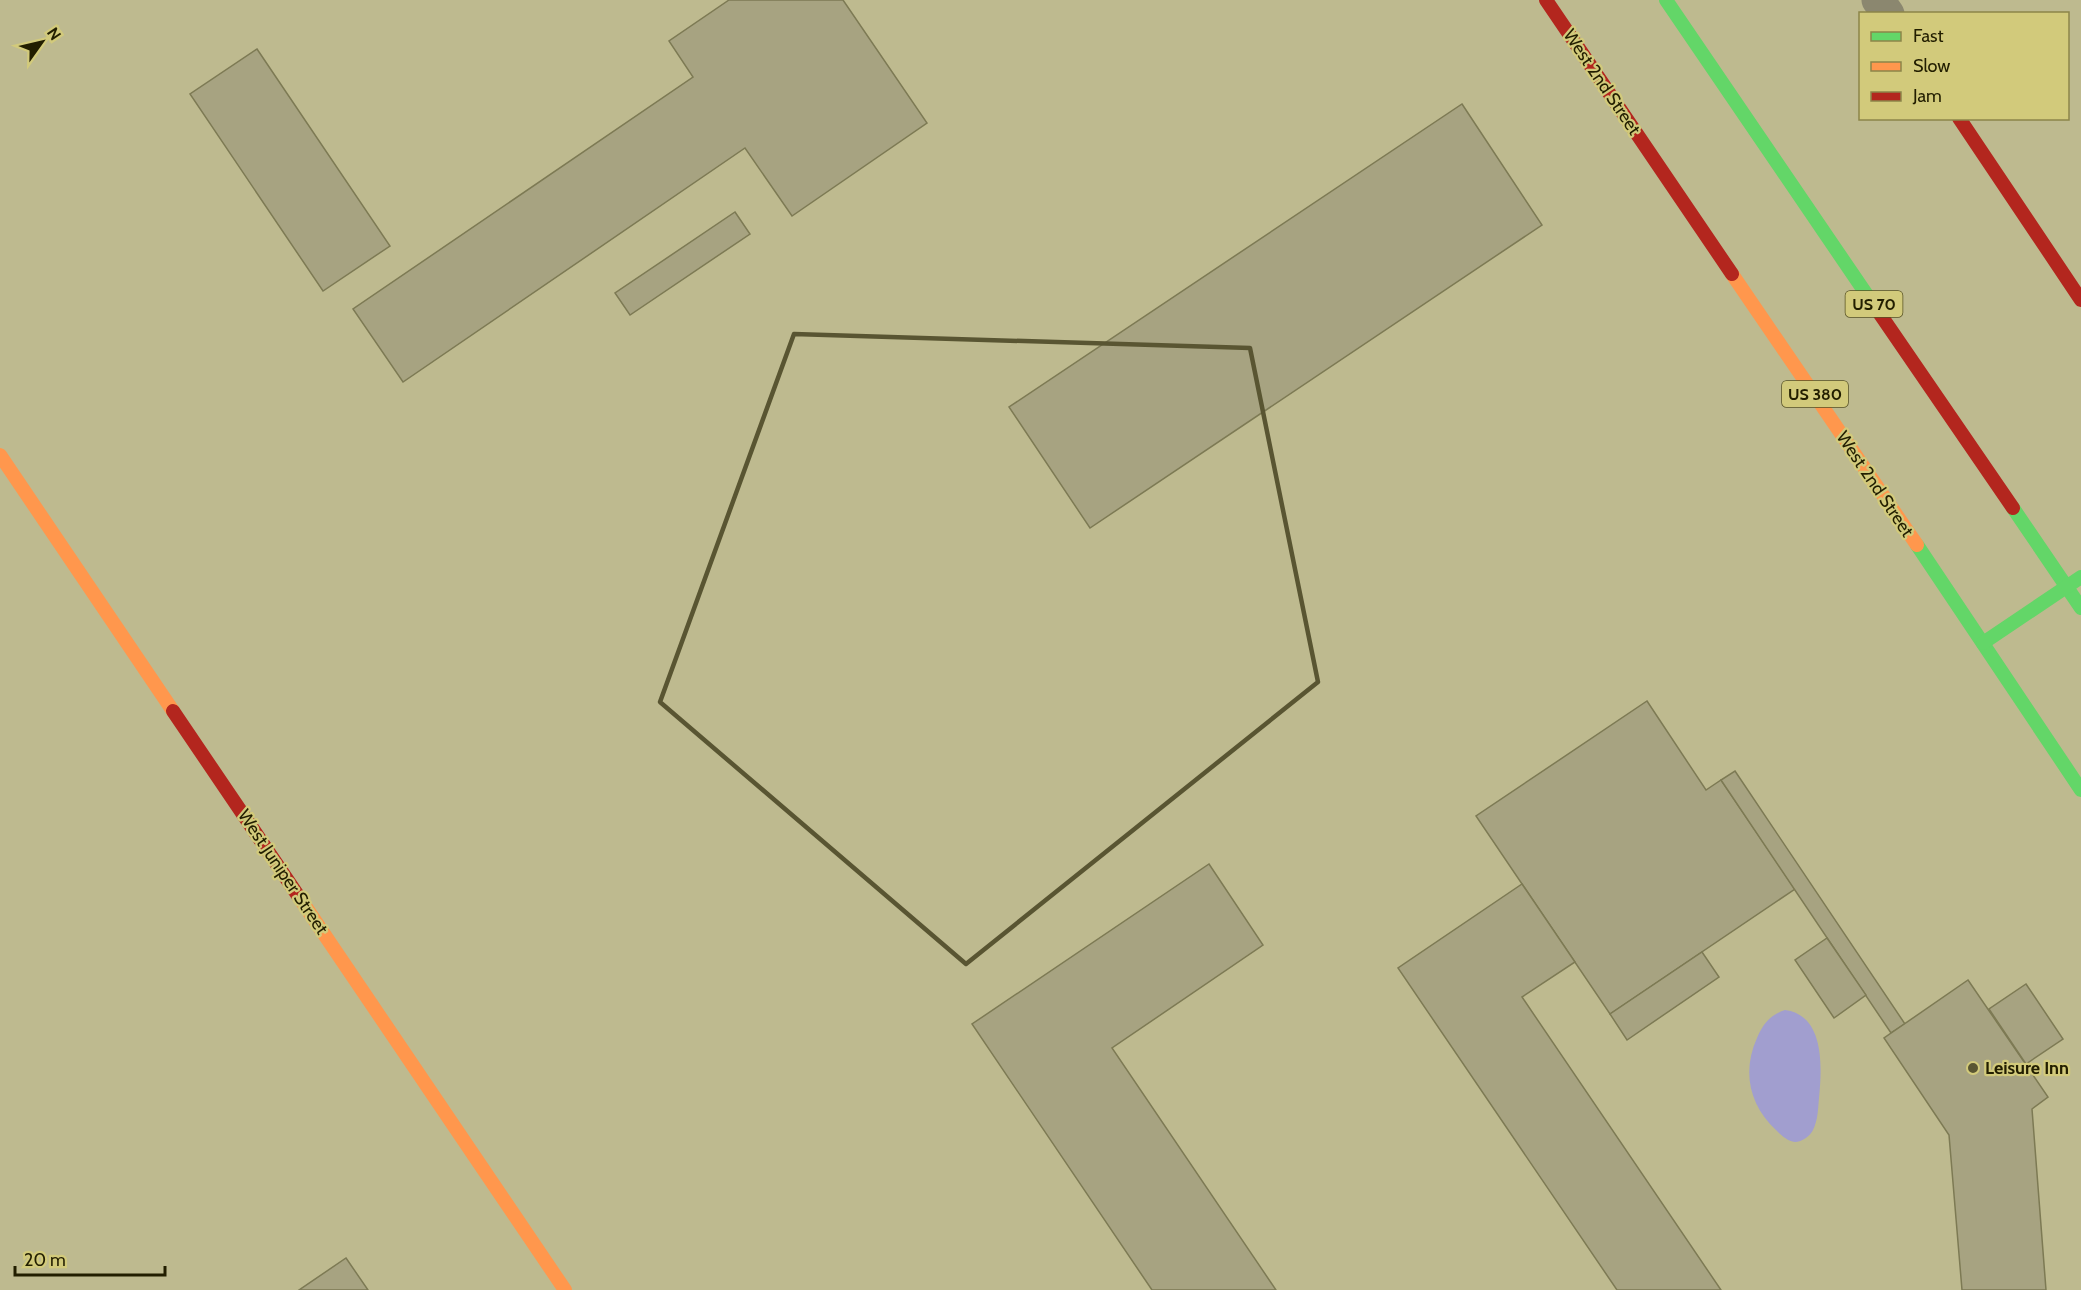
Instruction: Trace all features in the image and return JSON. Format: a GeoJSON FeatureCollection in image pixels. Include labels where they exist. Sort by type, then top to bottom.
{"type":"FeatureCollection","features":[{"type":"Feature","properties":{"kind":"main road","name":"West 2nd Street"},"geometry":{"type":"LineString","coordinates":[[1546,0],[2081,790]]}},
{"type":"Feature","properties":{"kind":"main road","name":"US 70"},"geometry":{"type":"LineString","coordinates":[[1666,0],[2081,608]]}},
{"type":"Feature","properties":{"kind":"main road"},"geometry":{"type":"LineString","coordinates":[[1960,120],[2081,300]]}},
{"type":"Feature","properties":{"kind":"main road","name":"West Juniper Street"},"geometry":{"type":"LineString","coordinates":[[0,455],[565,1290]]}},
{"type":"Feature","properties":{"kind":"main road"},"geometry":{"type":"LineString","coordinates":[[1983,643],[2081,577]]}},
{"type":"Feature","properties":{"kind":"highlighted area"},"geometry":{"type":"Polygon","coordinates":[[[794,334],[1250,348],[1318,682],[966,964],[660,702],[794,334]]]}},
{"type":"Feature","properties":{"kind":"shaded area"},"geometry":{"type":"Polygon","coordinates":[[[1785,1010],[1798,1014],[1808,1022],[1814,1032],[1820,1058],[1821,1072],[1816,1122],[1808,1136],[1795,1142],[1780,1134],[1760,1110],[1754,1099],[1749,1075],[1752,1050],[1762,1028],[1771,1017],[1785,1010]]]}},
{"type":"Feature","properties":{"kind":"building"},"geometry":{"type":"Polygon","coordinates":[[[729,0],[843,0],[927,123],[792,216],[745,148],[403,382],[353,309],[693,77],[669,41],[729,0]]]}},
{"type":"Feature","properties":{"kind":"building"},"geometry":{"type":"Polygon","coordinates":[[[257,49],[390,246],[323,291],[190,94],[257,49]]]}},
{"type":"Feature","properties":{"kind":"building"},"geometry":{"type":"Polygon","coordinates":[[[1462,104],[1542,225],[1090,528],[1009,407],[1462,104]]]}},
{"type":"Feature","properties":{"kind":"building"},"geometry":{"type":"Polygon","coordinates":[[[735,212],[750,234],[630,315],[615,293],[735,212]]]}},
{"type":"Feature","properties":{"kind":"building"},"geometry":{"type":"Polygon","coordinates":[[[1647,701],[1706,790],[1721,780],[1795,889],[1610,1014],[1476,816],[1647,701]]]}},
{"type":"Feature","properties":{"kind":"building"},"geometry":{"type":"Polygon","coordinates":[[[1735,771],[1905,1024],[1891,1033],[1721,780],[1735,771]]]}},
{"type":"Feature","properties":{"kind":"building"},"geometry":{"type":"Polygon","coordinates":[[[1209,864],[1263,945],[1112,1048],[1276,1290],[1152,1290],[972,1024],[1209,864]]]}},
{"type":"Feature","properties":{"kind":"building"},"geometry":{"type":"Polygon","coordinates":[[[1522,884],[1575,962],[1522,997],[1721,1290],[1617,1290],[1398,968],[1522,884]]]}},
{"type":"Feature","properties":{"kind":"building"},"geometry":{"type":"Polygon","coordinates":[[[1827,938],[1866,995],[1834,1018],[1795,960],[1827,938]]]}},
{"type":"Feature","properties":{"kind":"building"},"geometry":{"type":"Polygon","coordinates":[[[1702,952],[1719,977],[1627,1040],[1610,1014],[1702,952]]]}},
{"type":"Feature","properties":{"kind":"building"},"geometry":{"type":"Polygon","coordinates":[[[1968,980],[2048,1097],[2032,1109],[2046,1290],[1962,1290],[1949,1135],[1884,1038],[1968,980]]]}},
{"type":"Feature","properties":{"kind":"building"},"geometry":{"type":"Polygon","coordinates":[[[2026,984],[2063,1039],[2026,1064],[1989,1009],[2026,984]]]}},
{"type":"Feature","properties":{"kind":"building"},"geometry":{"type":"Polygon","coordinates":[[[346,1258],[368,1290],[299,1290],[346,1258]]]}},
{"type":"Feature","properties":{"kind":"traffic: fast"},"geometry":{"type":"LineString","coordinates":[[1666,0],[1869,298]]}},
{"type":"Feature","properties":{"kind":"traffic: fast"},"geometry":{"type":"LineString","coordinates":[[2013,508],[2081,608]]}},
{"type":"Feature","properties":{"kind":"traffic: fast"},"geometry":{"type":"LineString","coordinates":[[1917,545],[2081,790]]}},
{"type":"Feature","properties":{"kind":"traffic: fast"},"geometry":{"type":"LineString","coordinates":[[1983,643],[2081,577]]}},
{"type":"Feature","properties":{"kind":"traffic: slow"},"geometry":{"type":"LineString","coordinates":[[1732,274],[1917,545]]}},
{"type":"Feature","properties":{"kind":"traffic: slow"},"geometry":{"type":"LineString","coordinates":[[0,455],[173,711]]}},
{"type":"Feature","properties":{"kind":"traffic: slow"},"geometry":{"type":"LineString","coordinates":[[301,900],[565,1290]]}},
{"type":"Feature","properties":{"kind":"traffic: jam"},"geometry":{"type":"LineString","coordinates":[[1546,0],[1732,274]]}},
{"type":"Feature","properties":{"kind":"traffic: jam"},"geometry":{"type":"LineString","coordinates":[[1960,120],[2081,300]]}},
{"type":"Feature","properties":{"kind":"traffic: jam"},"geometry":{"type":"LineString","coordinates":[[1869,298],[2013,508]]}},
{"type":"Feature","properties":{"kind":"traffic: jam"},"geometry":{"type":"LineString","coordinates":[[173,711],[301,900]]}},
{"type":"Feature","properties":{"kind":"place","name":"Leisure Inn"},"geometry":{"type":"Point","coordinates":[1973,1068]}}]}
